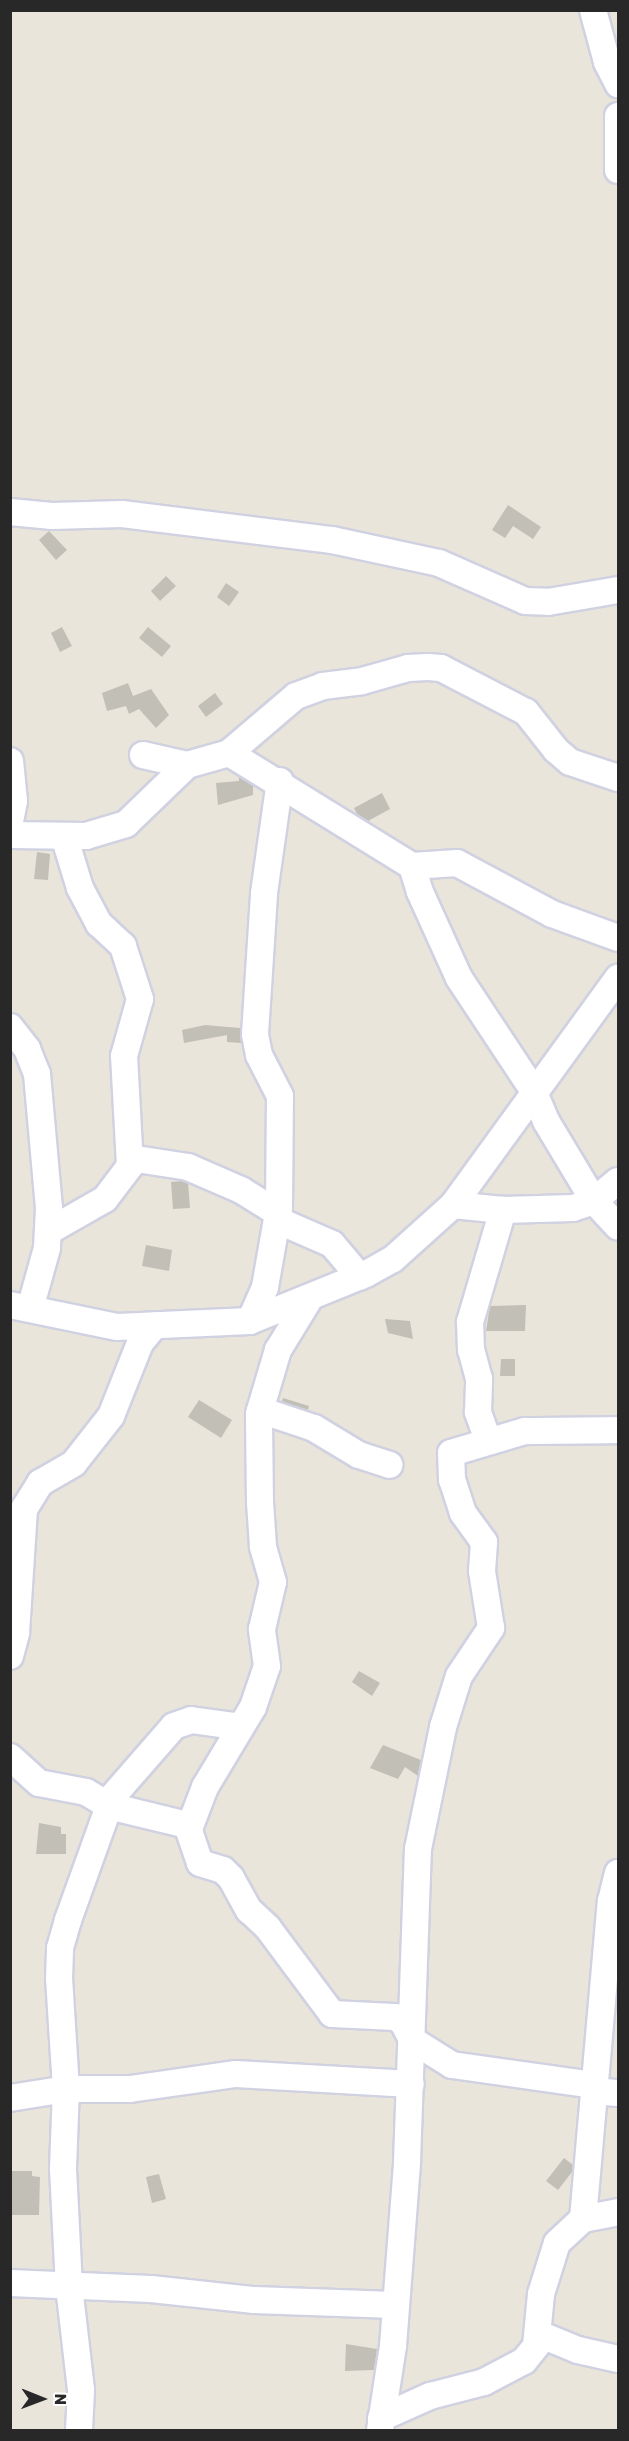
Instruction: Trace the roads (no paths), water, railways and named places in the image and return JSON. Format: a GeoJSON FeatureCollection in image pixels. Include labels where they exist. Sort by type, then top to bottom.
{"type":"FeatureCollection","features":[{"type":"Feature","properties":{"kind":"street"},"geometry":{"type":"LineString","coordinates":[[593,10],[607,62],[618,84]]}},
{"type":"Feature","properties":{"kind":"street"},"geometry":{"type":"LineString","coordinates":[[618,116],[618,170]]}},
{"type":"Feature","properties":{"kind":"street"},"geometry":{"type":"LineString","coordinates":[[10,512],[52,516],[122,514],[332,540],[439,563],[525,601],[548,602],[618,590]]}},
{"type":"Feature","properties":{"kind":"street"},"geometry":{"type":"LineString","coordinates":[[10,835],[86,836],[126,824],[187,765],[229,753],[296,696],[322,686],[362,681],[408,668],[441,668],[526,712],[555,750],[570,762],[618,777]]}},
{"type":"Feature","properties":{"kind":"street"},"geometry":{"type":"LineString","coordinates":[[229,753],[280,781],[412,866],[457,863],[552,914],[618,938]]}},
{"type":"Feature","properties":{"kind":"street"},"geometry":{"type":"LineString","coordinates":[[143,755],[187,765]]}},
{"type":"Feature","properties":{"kind":"street"},"geometry":{"type":"LineString","coordinates":[[10,761],[14,784],[10,822]]}},
{"type":"Feature","properties":{"kind":"street"},"geometry":{"type":"LineString","coordinates":[[250,1321],[265,1287],[278,1216],[280,1096],[259,1055],[255,1034],[264,893],[280,781]]}},
{"type":"Feature","properties":{"kind":"street"},"geometry":{"type":"LineString","coordinates":[[49,1231],[105,1199],[122,1181],[130,1158],[124,1056],[140,1008],[139,991],[123,946],[99,924],[84,896],[64,836]]}},
{"type":"Feature","properties":{"kind":"street"},"geometry":{"type":"LineString","coordinates":[[412,866],[420,892],[459,978],[533,1090],[546,1121],[594,1201],[618,1227]]}},
{"type":"Feature","properties":{"kind":"street"},"geometry":{"type":"LineString","coordinates":[[10,1027],[27,1049],[37,1074],[49,1231],[18,1308],[117,1327],[250,1321],[308,1300],[360,1277],[393,1259],[453,1205],[533,1090],[618,978]]}},
{"type":"Feature","properties":{"kind":"street"},"geometry":{"type":"LineString","coordinates":[[130,1158],[188,1167],[241,1190],[278,1216],[332,1244],[360,1277]]}},
{"type":"Feature","properties":{"kind":"street"},"geometry":{"type":"LineString","coordinates":[[453,1205],[503,1210],[556,1210],[594,1201],[618,1181]]}},
{"type":"Feature","properties":{"kind":"street"},"geometry":{"type":"LineString","coordinates":[[488,1440],[478,1412],[479,1378],[471,1350],[470,1322],[503,1210]]}},
{"type":"Feature","properties":{"kind":"street"},"geometry":{"type":"LineString","coordinates":[[189,1829],[205,1787],[241,1726],[267,1666],[262,1629],[273,1582],[263,1546],[260,1502],[260,1410],[278,1350],[308,1300]]}},
{"type":"Feature","properties":{"kind":"street"},"geometry":{"type":"LineString","coordinates":[[10,1656],[16,1633],[24,1509],[40,1483],[74,1463],[111,1416],[140,1342],[155,1325]]}},
{"type":"Feature","properties":{"kind":"street"},"geometry":{"type":"LineString","coordinates":[[260,1410],[314,1428],[359,1455],[389,1465]]}},
{"type":"Feature","properties":{"kind":"street"},"geometry":{"type":"LineString","coordinates":[[381,2424],[393,2346],[394,2305],[411,2084],[418,1850],[443,1727],[459,1676],[491,1628],[482,1571],[483,1540],[460,1507],[452,1480],[451,1453],[488,1440],[525,1431],[618,1431]]}},
{"type":"Feature","properties":{"kind":"street"},"geometry":{"type":"LineString","coordinates":[[79,2430],[81,2390],[69,2287],[63,2169],[66,2089],[60,1948],[107,1805],[174,1726],[191,1720],[241,1726]]}},
{"type":"Feature","properties":{"kind":"street"},"geometry":{"type":"LineString","coordinates":[[10,1757],[39,1783],[86,1792],[107,1805],[184,1824],[189,1829],[200,1863],[223,1870],[231,1878],[249,1910],[268,1928],[329,2012],[395,2017],[403,2022],[412,2040],[452,2066],[602,2089]]}},
{"type":"Feature","properties":{"kind":"street"},"geometry":{"type":"LineString","coordinates":[[583,2219],[602,2089],[611,1901],[618,1873]]}},
{"type":"Feature","properties":{"kind":"street"},"geometry":{"type":"LineString","coordinates":[[10,2098],[66,2089],[130,2089],[236,2074],[411,2084]]}},
{"type":"Feature","properties":{"kind":"street"},"geometry":{"type":"LineString","coordinates":[[381,2424],[430,2396],[501,2374],[532,2354],[539,2334],[541,2294],[549,2257],[563,2235],[583,2219],[618,2212]]}},
{"type":"Feature","properties":{"kind":"street"},"geometry":{"type":"LineString","coordinates":[[10,2283],[394,2305]]}},
{"type":"Feature","properties":{"kind":"street"},"geometry":{"type":"LineString","coordinates":[[539,2334],[578,2350],[618,2359]]}}]}
